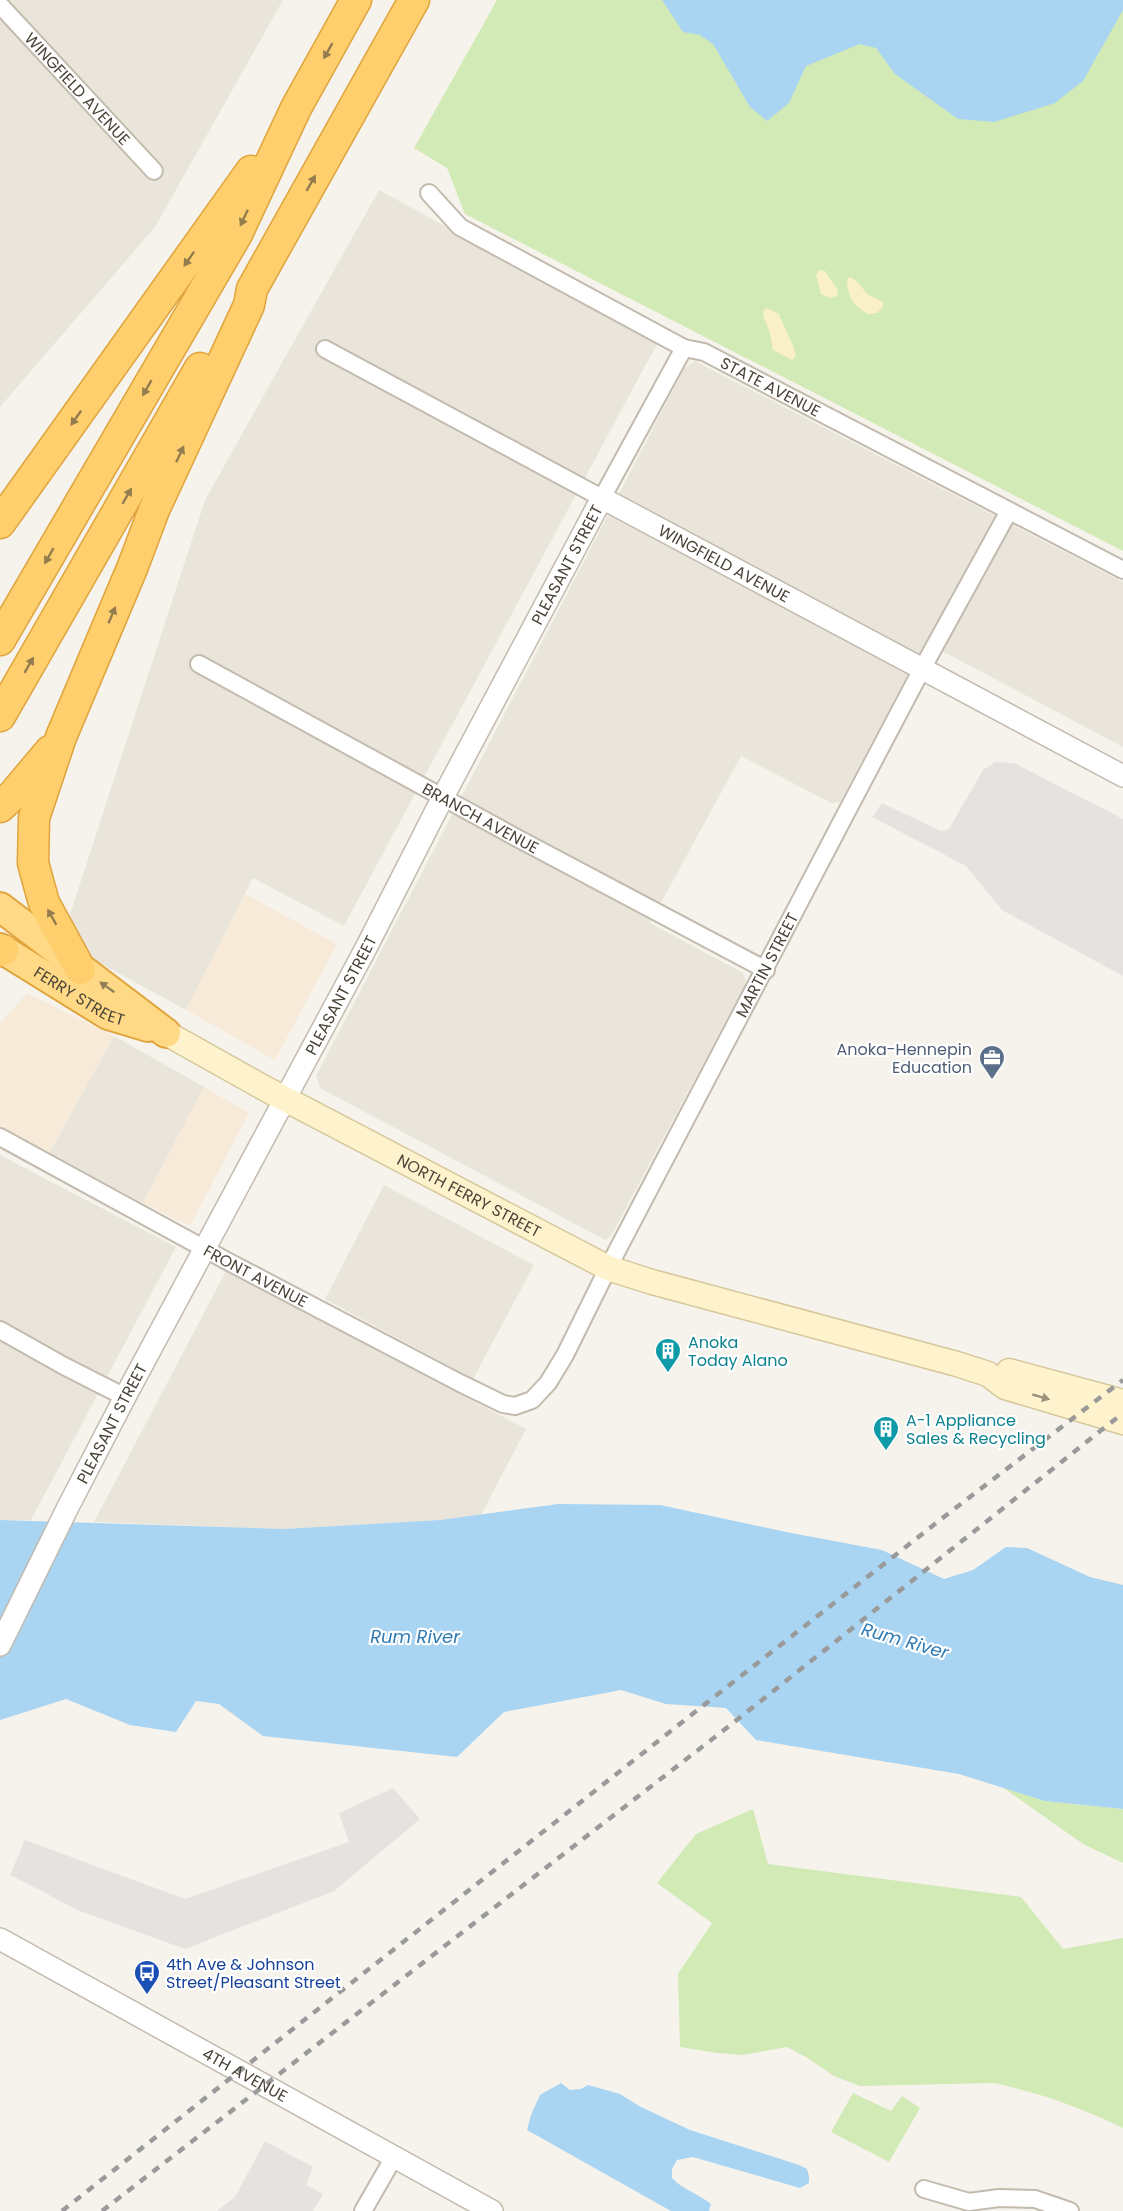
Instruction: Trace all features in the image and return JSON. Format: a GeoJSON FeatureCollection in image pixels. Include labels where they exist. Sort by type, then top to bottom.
{"type":"FeatureCollection","features":[{"type":"Feature","properties":{"kind":"highway"},"geometry":{"type":"LineString","coordinates":[[0,640],[237,234],[296,108],[356,0]]}},
{"type":"Feature","properties":{"kind":"highway"},"geometry":{"type":"LineString","coordinates":[[80,969],[44,903],[33,863],[34,818],[61,737],[154,510],[249,305],[252,289],[414,0]]}},
{"type":"Feature","properties":{"kind":"highway"},"geometry":{"type":"LineString","coordinates":[[0,523],[296,108]]}},
{"type":"Feature","properties":{"kind":"highway"},"geometry":{"type":"LineString","coordinates":[[0,716],[240,299],[252,289]]}},
{"type":"Feature","properties":{"kind":"highway"},"geometry":{"type":"LineString","coordinates":[[0,807],[12,796],[61,737]]}},
{"type":"Feature","properties":{"kind":"highway","name":"NORTH FERRY STREET"},"geometry":{"type":"LineString","coordinates":[[0,907],[166,1033]]}},
{"type":"Feature","properties":{"kind":"highway","name":"FERRY STREET"},"geometry":{"type":"LineString","coordinates":[[1,950],[108,1015],[166,1033]]}},
{"type":"Feature","properties":{"kind":"main road","name":"NORTH FERRY STREET"},"geometry":{"type":"LineString","coordinates":[[166,1033],[286,1099],[608,1268],[988,1374],[1005,1386],[1123,1422]]}},
{"type":"Feature","properties":{"kind":"main road","name":"NORTH FERRY STREET"},"geometry":{"type":"LineString","coordinates":[[988,1374],[1011,1371],[1123,1402]]}},
{"type":"Feature","properties":{"kind":"street","name":"WINGFIELD AVENUE"},"geometry":{"type":"LineString","coordinates":[[0,5],[154,171]]}},
{"type":"Feature","properties":{"kind":"street","name":"STATE AVENUE"},"geometry":{"type":"LineString","coordinates":[[429,193],[460,227],[684,348],[704,352],[1123,570]]}},
{"type":"Feature","properties":{"kind":"street","name":"PLEASANT STREET"},"geometry":{"type":"LineString","coordinates":[[0,1645],[125,1397],[286,1099],[443,797],[684,348]]}},
{"type":"Feature","properties":{"kind":"street","name":"WINGFIELD AVENUE"},"geometry":{"type":"LineString","coordinates":[[325,350],[1123,776]]}},
{"type":"Feature","properties":{"kind":"street","name":"MARTIN STREET"},"geometry":{"type":"LineString","coordinates":[[515,1406],[532,1400],[548,1383],[565,1354],[922,669],[1009,512]]}},
{"type":"Feature","properties":{"kind":"street","name":"BRANCH AVENUE"},"geometry":{"type":"LineString","coordinates":[[199,664],[765,970]]}},
{"type":"Feature","properties":{"kind":"street","name":"FRONT AVENUE"},"geometry":{"type":"LineString","coordinates":[[0,1137],[204,1249],[460,1383],[504,1404],[515,1406]]}},
{"type":"Feature","properties":{"kind":"street"},"geometry":{"type":"LineString","coordinates":[[0,1330],[125,1397]]}},
{"type":"Feature","properties":{"kind":"street","name":"4TH AVENUE"},"geometry":{"type":"LineString","coordinates":[[0,1939],[492,2211]]}},
{"type":"Feature","properties":{"kind":"street"},"geometry":{"type":"LineString","coordinates":[[363,2211],[394,2157]]}},
{"type":"Feature","properties":{"kind":"street"},"geometry":{"type":"LineString","coordinates":[[924,2188],[969,2202],[996,2205],[1035,2199],[1070,2211]]}},
{"type":"Feature","properties":{"kind":"shaded area"},"geometry":{"type":"Polygon","coordinates":[[[0,0],[283,0],[155,227],[0,407],[0,0]]]}},
{"type":"Feature","properties":{"kind":"shaded area"},"geometry":{"type":"Polygon","coordinates":[[[379,190],[658,342],[344,926],[253,878],[186,1010],[61,942],[205,500],[379,190]]]}},
{"type":"Feature","properties":{"kind":"shaded area"},"geometry":{"type":"Polygon","coordinates":[[[695,361],[1123,582],[1123,747],[925,642],[840,802],[831,803],[741,756],[650,923],[743,973],[746,983],[611,1236],[605,1240],[320,1088],[316,1076],[684,369],[695,361]]]}},
{"type":"Feature","properties":{"kind":"shaded area"},"geometry":{"type":"Polygon","coordinates":[[[995,762],[1014,763],[1123,819],[1123,976],[1002,910],[966,866],[872,817],[882,803],[941,831],[949,829],[983,770],[995,762]]]}},
{"type":"Feature","properties":{"kind":"shaded area"},"geometry":{"type":"Polygon","coordinates":[[[245,894],[337,944],[275,1060],[186,1010],[245,894]]]}},
{"type":"Feature","properties":{"kind":"shaded area"},"geometry":{"type":"Polygon","coordinates":[[[27,993],[114,1036],[49,1152],[0,1126],[0,1023],[27,993]]]}},
{"type":"Feature","properties":{"kind":"shaded area"},"geometry":{"type":"Polygon","coordinates":[[[114,1036],[204,1087],[143,1203],[49,1153],[114,1036]]]}},
{"type":"Feature","properties":{"kind":"shaded area"},"geometry":{"type":"Polygon","coordinates":[[[204,1087],[249,1113],[190,1226],[143,1203],[204,1087]]]}},
{"type":"Feature","properties":{"kind":"shaded area"},"geometry":{"type":"Polygon","coordinates":[[[0,1155],[176,1247],[31,1520],[0,1520],[0,1155]]]}},
{"type":"Feature","properties":{"kind":"shaded area"},"geometry":{"type":"Polygon","coordinates":[[[384,1185],[534,1265],[473,1379],[325,1299],[384,1185]]]}},
{"type":"Feature","properties":{"kind":"shaded area"},"geometry":{"type":"Polygon","coordinates":[[[226,1271],[526,1429],[481,1515],[440,1520],[284,1529],[94,1522],[226,1271]]]}},
{"type":"Feature","properties":{"kind":"shaded area"},"geometry":{"type":"Polygon","coordinates":[[[393,1788],[420,1819],[334,1891],[185,1949],[80,1911],[10,1875],[25,1840],[185,1899],[349,1842],[339,1813],[393,1788]]]}},
{"type":"Feature","properties":{"kind":"shaded area"},"geometry":{"type":"Polygon","coordinates":[[[265,2141],[313,2167],[306,2185],[323,2194],[313,2211],[217,2211],[235,2197],[265,2141]]]}},
{"type":"Feature","properties":{"kind":"green space"},"geometry":{"type":"Polygon","coordinates":[[[497,0],[1123,0],[1123,551],[465,214],[447,168],[414,148],[497,0]]]}},
{"type":"Feature","properties":{"kind":"green space"},"geometry":{"type":"Polygon","coordinates":[[[1002,1787],[1045,1801],[1123,1809],[1123,1863],[1083,1844],[1002,1787]]]}},
{"type":"Feature","properties":{"kind":"green space"},"geometry":{"type":"Polygon","coordinates":[[[753,1809],[768,1864],[1021,1897],[1063,1949],[1123,1938],[1123,2128],[1060,2101],[994,2083],[860,2086],[834,2076],[787,2047],[743,2055],[680,2047],[678,1974],[712,1923],[657,1883],[696,1834],[753,1809]]]}},
{"type":"Feature","properties":{"kind":"green space"},"geometry":{"type":"Polygon","coordinates":[[[853,2093],[891,2111],[902,2096],[920,2108],[889,2162],[831,2132],[853,2093]]]}},
{"type":"Feature","properties":{"kind":"sand"},"geometry":{"type":"Polygon","coordinates":[[[819,270],[825,271],[838,290],[837,296],[830,298],[821,294],[816,275],[819,270]]]}},
{"type":"Feature","properties":{"kind":"sand"},"geometry":{"type":"Polygon","coordinates":[[[850,277],[858,282],[867,294],[883,302],[883,307],[877,313],[868,314],[852,300],[847,279],[850,277]]]}},
{"type":"Feature","properties":{"kind":"sand"},"geometry":{"type":"Polygon","coordinates":[[[767,308],[779,314],[796,356],[792,360],[773,350],[770,333],[763,316],[767,308]]]}},
{"type":"Feature","properties":{"kind":"water"},"geometry":{"type":"Polygon","coordinates":[[[662,0],[1123,0],[1123,10],[1083,81],[1055,103],[994,122],[958,119],[895,74],[876,48],[860,44],[806,66],[789,103],[767,121],[750,107],[713,44],[700,35],[683,32],[662,0]]]}},
{"type":"Feature","properties":{"kind":"water","name":"Rum River"},"geometry":{"type":"Polygon","coordinates":[[[558,1504],[660,1505],[882,1550],[944,1579],[973,1570],[1006,1547],[1027,1548],[1090,1577],[1123,1585],[1123,1809],[1045,1801],[959,1774],[756,1740],[726,1708],[666,1704],[621,1690],[504,1712],[457,1757],[263,1736],[219,1704],[196,1701],[176,1732],[130,1725],[66,1699],[0,1720],[0,1520],[284,1529],[440,1520],[558,1504]]]}},
{"type":"Feature","properties":{"kind":"water"},"geometry":{"type":"Polygon","coordinates":[[[561,2083],[570,2090],[581,2089],[588,2085],[620,2094],[639,2106],[690,2130],[799,2165],[807,2169],[809,2183],[800,2188],[693,2157],[677,2160],[672,2169],[672,2178],[711,2204],[709,2211],[671,2211],[527,2130],[540,2095],[561,2083]]]}},
{"type":"Feature","properties":{"kind":"railway"},"geometry":{"type":"LineString","coordinates":[[62,2211],[949,1513],[1123,1380]]}},
{"type":"Feature","properties":{"kind":"railway"},"geometry":{"type":"LineString","coordinates":[[102,2211],[733,1723],[1123,1413]]}},
{"type":"Feature","properties":{"kind":"place","name":"Anoka-Hennepin Education"},"geometry":{"type":"Point","coordinates":[992,1081]}},
{"type":"Feature","properties":{"kind":"place","name":"Anoka Today Alano"},"geometry":{"type":"Point","coordinates":[668,1374]}},
{"type":"Feature","properties":{"kind":"place","name":"A-1 Appliance Sales & Recycling"},"geometry":{"type":"Point","coordinates":[886,1452]}},
{"type":"Feature","properties":{"kind":"place","name":"4th Ave & Johnson Street/Pleasant Street"},"geometry":{"type":"Point","coordinates":[147,1996]}}]}
